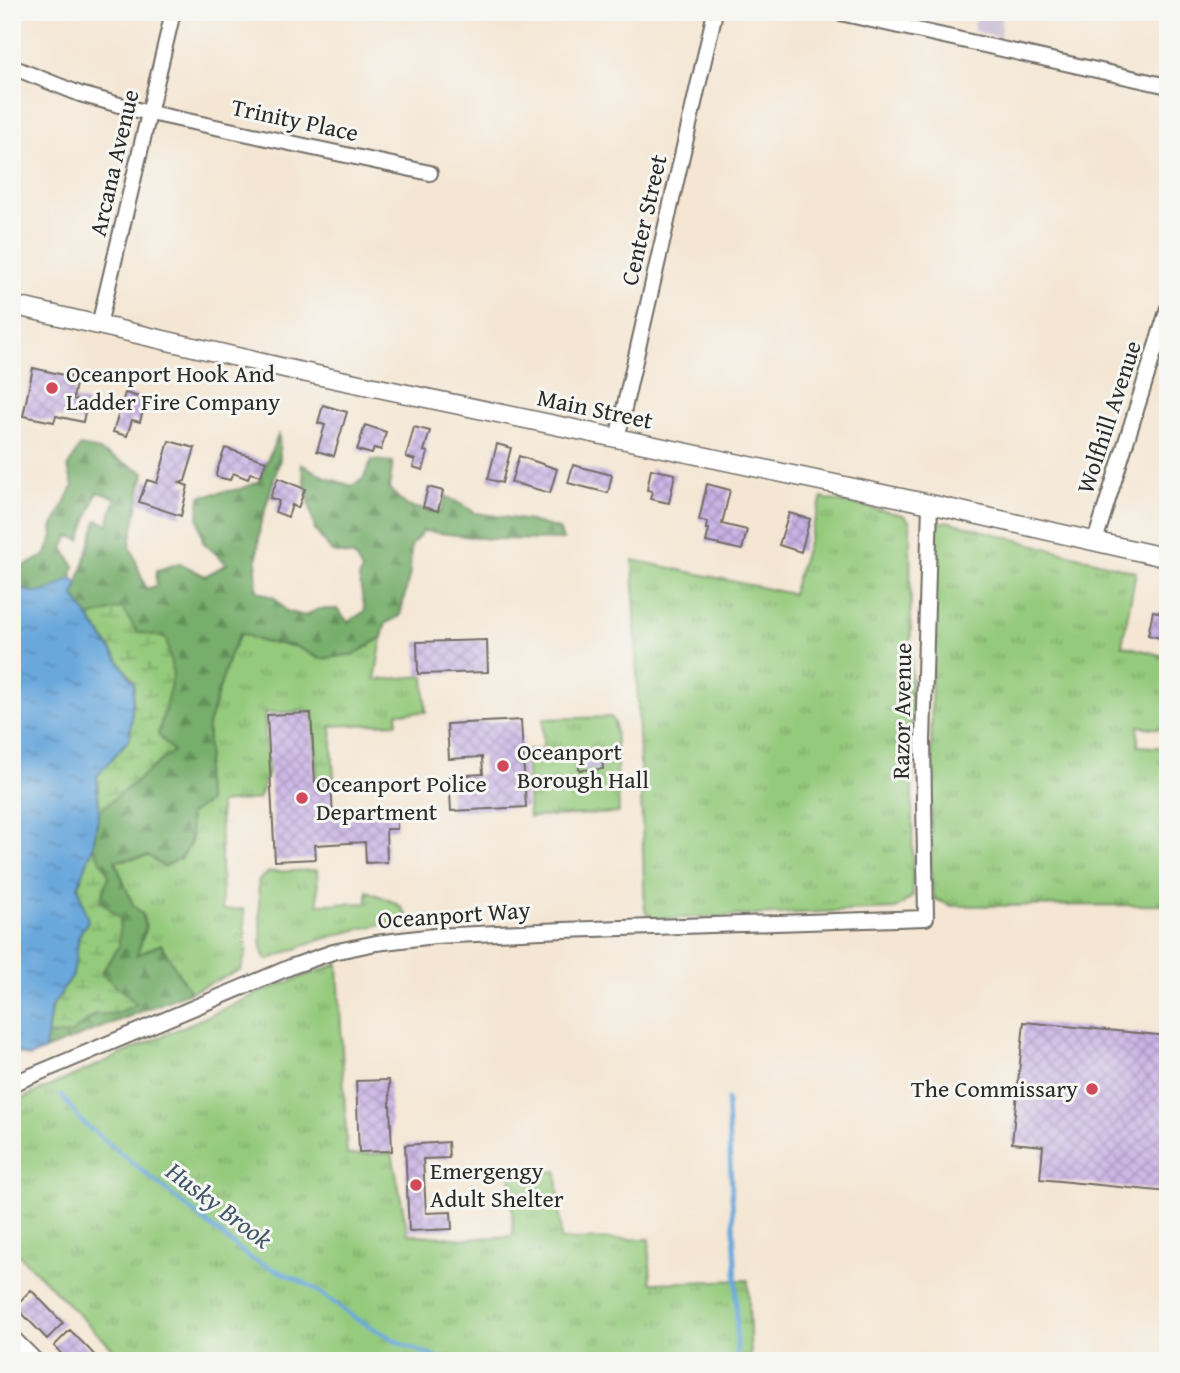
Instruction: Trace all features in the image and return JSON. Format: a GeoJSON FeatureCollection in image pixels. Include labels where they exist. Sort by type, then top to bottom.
{"type":"FeatureCollection","features":[{"type":"Feature","properties":{"kind":"street","name":"Arcana Avenue"},"geometry":{"type":"LineString","coordinates":[[99,324],[173,12]]}},
{"type":"Feature","properties":{"kind":"street","name":"Center Street"},"geometry":{"type":"LineString","coordinates":[[617,439],[715,12]]}},
{"type":"Feature","properties":{"kind":"street"},"geometry":{"type":"LineString","coordinates":[[836,12],[1168,86]]}},
{"type":"Feature","properties":{"kind":"street","name":"Trinity Place"},"geometry":{"type":"LineString","coordinates":[[12,67],[80,94],[141,111],[430,173]]}},
{"type":"Feature","properties":{"kind":"street","name":"Main Street"},"geometry":{"type":"LineString","coordinates":[[12,305],[293,370],[930,504],[1168,558]]}},
{"type":"Feature","properties":{"kind":"street","name":"Wolfhill Avenue"},"geometry":{"type":"LineString","coordinates":[[1094,541],[1164,333],[1168,308]]}},
{"type":"Feature","properties":{"kind":"street","name":"Razor Avenue"},"geometry":{"type":"LineString","coordinates":[[926,918],[923,753],[930,504]]}},
{"type":"Feature","properties":{"kind":"street","name":"Oceanport Way"},"geometry":{"type":"LineString","coordinates":[[12,1084],[293,966],[333,952],[376,943],[435,936],[549,930],[926,918]]}},
{"type":"Feature","properties":{"kind":"street"},"geometry":{"type":"LineString","coordinates":[[12,1337],[36,1361]]}},
{"type":"Feature","properties":{"kind":"shaded area"},"geometry":{"type":"Polygon","coordinates":[[[975,12],[1002,12],[1000,38],[974,31],[975,12]]]}},
{"type":"Feature","properties":{"kind":"green space"},"geometry":{"type":"Polygon","coordinates":[[[279,433],[280,459],[260,526],[256,569],[257,591],[275,598],[286,611],[305,616],[318,609],[337,609],[348,622],[365,611],[359,578],[362,570],[354,556],[332,552],[315,530],[301,464],[325,477],[352,486],[363,479],[372,460],[393,462],[389,489],[407,506],[440,513],[446,496],[476,513],[530,521],[559,529],[563,540],[489,539],[423,531],[411,546],[410,572],[400,616],[386,623],[382,637],[355,654],[320,659],[295,646],[263,642],[241,633],[230,654],[208,725],[208,756],[204,777],[208,802],[189,815],[188,847],[181,857],[164,867],[149,856],[115,861],[133,905],[142,914],[146,928],[137,955],[161,944],[190,992],[45,1050],[47,1035],[70,1034],[96,1014],[115,1014],[101,973],[119,946],[100,901],[109,875],[93,846],[99,811],[173,751],[158,736],[173,675],[166,638],[137,632],[122,608],[89,617],[74,596],[97,520],[108,524],[116,498],[97,492],[80,540],[69,536],[63,548],[74,566],[72,577],[50,590],[29,591],[12,584],[12,564],[22,567],[45,556],[53,536],[52,528],[73,487],[68,467],[80,446],[95,449],[144,472],[130,545],[146,589],[156,586],[157,570],[180,563],[205,576],[227,564],[203,542],[198,516],[200,496],[240,489],[258,482],[279,433]]]}},
{"type":"Feature","properties":{"kind":"green space"},"geometry":{"type":"Polygon","coordinates":[[[822,498],[903,515],[910,522],[913,896],[896,909],[654,919],[645,911],[633,560],[792,594],[822,498]]]}},
{"type":"Feature","properties":{"kind":"green space"},"geometry":{"type":"Polygon","coordinates":[[[947,521],[1136,572],[1122,645],[1168,657],[1168,730],[1138,726],[1138,746],[1168,748],[1168,905],[952,906],[935,899],[931,884],[932,533],[940,523],[947,521]]]}},
{"type":"Feature","properties":{"kind":"green space"},"geometry":{"type":"Polygon","coordinates":[[[122,608],[137,632],[166,638],[173,675],[158,735],[173,751],[99,811],[97,776],[130,738],[134,683],[89,617],[122,608]]]}},
{"type":"Feature","properties":{"kind":"green space"},"geometry":{"type":"Polygon","coordinates":[[[241,633],[263,642],[295,646],[320,659],[355,654],[382,637],[375,680],[424,676],[426,712],[397,713],[397,723],[331,726],[334,778],[317,780],[313,711],[264,713],[268,772],[258,799],[220,803],[222,910],[244,909],[246,952],[241,970],[190,992],[161,945],[136,956],[146,928],[142,914],[133,905],[115,861],[149,856],[181,859],[192,841],[189,815],[208,801],[204,777],[208,756],[208,725],[230,654],[241,633]]]}},
{"type":"Feature","properties":{"kind":"green space"},"geometry":{"type":"Polygon","coordinates":[[[611,717],[615,723],[619,813],[529,817],[526,750],[543,749],[543,719],[611,717]]]}},
{"type":"Feature","properties":{"kind":"green space"},"geometry":{"type":"Polygon","coordinates":[[[93,846],[109,875],[100,901],[120,918],[119,946],[101,973],[137,1004],[115,1014],[95,1014],[70,1034],[47,1035],[51,1008],[72,975],[79,935],[87,921],[78,887],[93,846]]]}},
{"type":"Feature","properties":{"kind":"green space"},"geometry":{"type":"Polygon","coordinates":[[[317,870],[318,904],[367,903],[367,891],[392,901],[402,909],[408,920],[336,935],[268,960],[262,951],[258,881],[269,872],[317,870]]]}},
{"type":"Feature","properties":{"kind":"green space"},"geometry":{"type":"Polygon","coordinates":[[[338,964],[347,1155],[392,1153],[408,1234],[465,1239],[513,1236],[511,1175],[557,1171],[561,1240],[649,1239],[651,1283],[748,1280],[751,1361],[125,1361],[12,1248],[12,1103],[264,991],[338,964]]]}},
{"type":"Feature","properties":{"kind":"water"},"geometry":{"type":"Polygon","coordinates":[[[72,577],[78,583],[74,596],[134,683],[130,738],[97,776],[99,811],[93,846],[78,887],[88,921],[79,935],[73,975],[51,1008],[45,1050],[29,1057],[12,1050],[12,584],[21,589],[43,592],[72,577]]]}},
{"type":"Feature","properties":{"kind":"building","name":"Oceanport Hook And Ladder Fire Company"},"geometry":{"type":"Polygon","coordinates":[[[33,368],[77,378],[73,399],[87,402],[83,422],[56,416],[54,422],[23,416],[33,368]]]}},
{"type":"Feature","properties":{"kind":"building"},"geometry":{"type":"Polygon","coordinates":[[[125,393],[146,399],[140,422],[132,420],[127,436],[113,432],[125,393]]]}},
{"type":"Feature","properties":{"kind":"building"},"geometry":{"type":"Polygon","coordinates":[[[323,405],[347,412],[334,456],[317,451],[325,425],[318,423],[323,405]]]}},
{"type":"Feature","properties":{"kind":"building"},"geometry":{"type":"Polygon","coordinates":[[[365,425],[386,432],[381,450],[374,448],[372,454],[357,450],[365,425]]]}},
{"type":"Feature","properties":{"kind":"building"},"geometry":{"type":"Polygon","coordinates":[[[414,427],[430,431],[424,451],[428,452],[423,470],[413,467],[415,460],[406,457],[414,427]]]}},
{"type":"Feature","properties":{"kind":"building"},"geometry":{"type":"Polygon","coordinates":[[[169,441],[195,448],[185,481],[180,483],[188,486],[181,516],[139,502],[147,480],[157,483],[169,441]]]}},
{"type":"Feature","properties":{"kind":"building"},"geometry":{"type":"Polygon","coordinates":[[[497,444],[511,448],[502,483],[488,479],[497,444]]]}},
{"type":"Feature","properties":{"kind":"building"},"geometry":{"type":"Polygon","coordinates":[[[225,448],[266,461],[261,476],[250,473],[248,479],[233,473],[230,480],[217,477],[225,448]]]}},
{"type":"Feature","properties":{"kind":"building"},"geometry":{"type":"Polygon","coordinates":[[[519,456],[557,469],[550,493],[511,482],[519,456]]]}},
{"type":"Feature","properties":{"kind":"building"},"geometry":{"type":"Polygon","coordinates":[[[573,465],[612,475],[608,493],[568,483],[573,465]]]}},
{"type":"Feature","properties":{"kind":"building"},"geometry":{"type":"Polygon","coordinates":[[[651,469],[675,474],[669,503],[650,499],[652,491],[647,490],[651,469]]]}},
{"type":"Feature","properties":{"kind":"building"},"geometry":{"type":"Polygon","coordinates":[[[278,478],[305,489],[298,508],[292,505],[288,517],[275,512],[279,501],[270,498],[278,478]]]}},
{"type":"Feature","properties":{"kind":"building"},"geometry":{"type":"Polygon","coordinates":[[[707,484],[730,490],[722,524],[747,530],[742,550],[706,542],[709,529],[706,529],[707,522],[699,520],[707,484]]]}},
{"type":"Feature","properties":{"kind":"building"},"geometry":{"type":"Polygon","coordinates":[[[428,487],[443,491],[438,511],[423,507],[428,487]]]}},
{"type":"Feature","properties":{"kind":"building"},"geometry":{"type":"Polygon","coordinates":[[[789,513],[810,519],[801,552],[779,545],[789,513]]]}},
{"type":"Feature","properties":{"kind":"building"},"geometry":{"type":"Polygon","coordinates":[[[1153,611],[1168,614],[1168,640],[1148,635],[1153,611]]]}},
{"type":"Feature","properties":{"kind":"building"},"geometry":{"type":"Polygon","coordinates":[[[487,640],[488,672],[418,674],[417,642],[487,640]]]}},
{"type":"Feature","properties":{"kind":"building","name":"Oceanport Police Department"},"geometry":{"type":"Polygon","coordinates":[[[311,713],[315,782],[331,781],[333,817],[397,814],[397,829],[386,829],[387,862],[366,863],[365,842],[315,845],[316,859],[275,861],[267,715],[311,713]]]}},
{"type":"Feature","properties":{"kind":"building","name":"Oceanport Borough Hall"},"geometry":{"type":"Polygon","coordinates":[[[521,720],[526,807],[451,811],[449,776],[483,774],[482,757],[449,759],[447,724],[521,720]]]}},
{"type":"Feature","properties":{"kind":"building"},"geometry":{"type":"Polygon","coordinates":[[[578,753],[602,753],[603,769],[579,770],[578,753]]]}},
{"type":"Feature","properties":{"kind":"building","name":"The Commissary"},"geometry":{"type":"Polygon","coordinates":[[[1024,1022],[1168,1036],[1168,1192],[1040,1179],[1043,1146],[1012,1143],[1024,1022]]]}},
{"type":"Feature","properties":{"kind":"building"},"geometry":{"type":"Polygon","coordinates":[[[389,1080],[392,1151],[359,1152],[356,1081],[389,1080]]]}},
{"type":"Feature","properties":{"kind":"building","name":"Emergengy Adult Shelter"},"geometry":{"type":"Polygon","coordinates":[[[448,1142],[449,1158],[423,1159],[426,1213],[451,1212],[452,1229],[409,1231],[405,1145],[448,1142]]]}},
{"type":"Feature","properties":{"kind":"building"},"geometry":{"type":"Polygon","coordinates":[[[31,1290],[63,1323],[47,1339],[15,1306],[31,1290]]]}},
{"type":"Feature","properties":{"kind":"building"},"geometry":{"type":"Polygon","coordinates":[[[70,1330],[100,1361],[68,1361],[54,1346],[70,1330]]]}},
{"type":"Feature","properties":{"kind":"waterway","name":"Husky Brook"},"geometry":{"type":"LineString","coordinates":[[61,1095],[81,1121],[250,1258],[311,1286],[355,1318],[404,1345],[445,1361]]}},
{"type":"Feature","properties":{"kind":"waterway"},"geometry":{"type":"LineString","coordinates":[[727,1100],[736,1275],[737,1361]]}},
{"type":"Feature","properties":{"kind":"waterway","name":"Husky Brook"},"geometry":{"type":"LineString","coordinates":[[502,1361],[531,1361]]}},
{"type":"Feature","properties":{"kind":"place","name":"Oceanport Hook And Ladder Fire Company"},"geometry":{"type":"Point","coordinates":[52,388]}},
{"type":"Feature","properties":{"kind":"place","name":"Oceanport Borough Hall"},"geometry":{"type":"Point","coordinates":[503,766]}},
{"type":"Feature","properties":{"kind":"place","name":"Oceanport Police Department"},"geometry":{"type":"Point","coordinates":[302,798]}},
{"type":"Feature","properties":{"kind":"place","name":"The Commissary"},"geometry":{"type":"Point","coordinates":[1092,1089]}},
{"type":"Feature","properties":{"kind":"place","name":"Emergengy Adult Shelter"},"geometry":{"type":"Point","coordinates":[416,1185]}}]}
